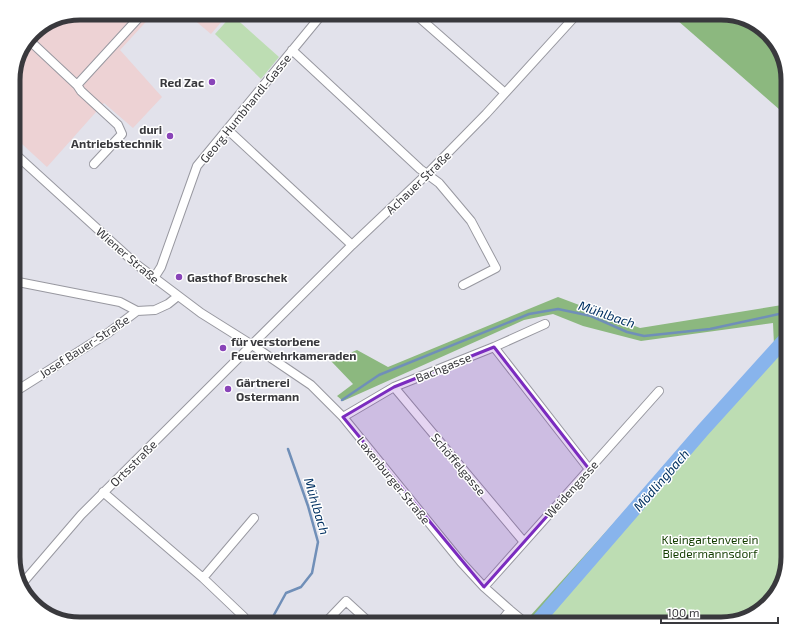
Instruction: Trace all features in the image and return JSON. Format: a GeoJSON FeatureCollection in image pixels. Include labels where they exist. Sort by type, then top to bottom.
{"type":"FeatureCollection","features":[{"type":"Feature","properties":{"kind":"street"},"geometry":{"type":"LineString","coordinates":[[77,85],[137,20]]}},
{"type":"Feature","properties":{"kind":"street","name":"Georg Humbhandl-Gasse"},"geometry":{"type":"LineString","coordinates":[[154,278],[161,267],[197,166],[317,20]]}},
{"type":"Feature","properties":{"kind":"street"},"geometry":{"type":"LineString","coordinates":[[422,20],[505,93]]}},
{"type":"Feature","properties":{"kind":"street","name":"Achauer Straße"},"geometry":{"type":"LineString","coordinates":[[252,345],[352,245],[427,174],[486,114],[572,20]]}},
{"type":"Feature","properties":{"kind":"street"},"geometry":{"type":"LineString","coordinates":[[33,43],[77,85],[81,91],[118,124],[122,134],[94,164]]}},
{"type":"Feature","properties":{"kind":"street"},"geometry":{"type":"LineString","coordinates":[[292,50],[427,174],[439,183],[471,221],[496,268],[463,285]]}},
{"type":"Feature","properties":{"kind":"street"},"geometry":{"type":"LineString","coordinates":[[228,130],[352,245]]}},
{"type":"Feature","properties":{"kind":"street","name":"Wiener Straße"},"geometry":{"type":"LineString","coordinates":[[20,158],[136,264],[201,313],[252,345]]}},
{"type":"Feature","properties":{"kind":"street"},"geometry":{"type":"LineString","coordinates":[[20,282],[120,302],[137,311]]}},
{"type":"Feature","properties":{"kind":"street","name":"Josef Bauer-Straße"},"geometry":{"type":"LineString","coordinates":[[20,389],[108,333],[137,311],[155,310],[168,304],[178,296]]}},
{"type":"Feature","properties":{"kind":"street","name":"Bachgasse"},"geometry":{"type":"LineString","coordinates":[[343,417],[394,387],[494,347],[545,324]]}},
{"type":"Feature","properties":{"kind":"street","name":"Laxenburger Straße"},"geometry":{"type":"LineString","coordinates":[[252,345],[311,385],[343,417],[461,562],[484,588],[519,617]]}},
{"type":"Feature","properties":{"kind":"street","name":"Ortsstraße"},"geometry":{"type":"LineString","coordinates":[[25,580],[81,515],[103,492],[252,345]]}},
{"type":"Feature","properties":{"kind":"street"},"geometry":{"type":"LineString","coordinates":[[494,347],[589,469]]}},
{"type":"Feature","properties":{"kind":"street","name":"Schöffelgasse"},"geometry":{"type":"LineString","coordinates":[[394,387],[524,542]]}},
{"type":"Feature","properties":{"kind":"street","name":"Weidengasse"},"geometry":{"type":"LineString","coordinates":[[484,588],[659,391]]}},
{"type":"Feature","properties":{"kind":"street"},"geometry":{"type":"LineString","coordinates":[[103,492],[203,578],[244,617]]}},
{"type":"Feature","properties":{"kind":"street"},"geometry":{"type":"LineString","coordinates":[[203,578],[254,518]]}},
{"type":"Feature","properties":{"kind":"street"},"geometry":{"type":"LineString","coordinates":[[331,617],[346,601],[363,617]]}},
{"type":"Feature","properties":{"kind":"street"},"geometry":{"type":"LineString","coordinates":[[504,617],[510,610]]}},
{"type":"Feature","properties":{"kind":"highlighted area"},"geometry":{"type":"Polygon","coordinates":[[[494,347],[589,469],[484,587],[343,417],[394,387],[494,347]]]}},
{"type":"Feature","properties":{"kind":"shaded area"},"geometry":{"type":"Polygon","coordinates":[[[148,20],[120,50],[162,97],[133,128],[104,103],[47,167],[22,144],[20,146],[20,76],[25,57],[37,37],[47,30],[68,21],[148,20]]]}},
{"type":"Feature","properties":{"kind":"shaded area"},"geometry":{"type":"Polygon","coordinates":[[[194,20],[223,20],[211,34],[194,20]]]}},
{"type":"Feature","properties":{"kind":"green space"},"geometry":{"type":"Polygon","coordinates":[[[228,20],[238,20],[279,57],[261,79],[215,34],[228,20]]]}},
{"type":"Feature","properties":{"kind":"green space"},"geometry":{"type":"Polygon","coordinates":[[[677,20],[733,21],[751,28],[760,34],[770,45],[775,53],[780,68],[781,111],[677,20]]]}},
{"type":"Feature","properties":{"kind":"green space"},"geometry":{"type":"Polygon","coordinates":[[[558,297],[640,328],[781,305],[781,350],[587,569],[549,617],[534,617],[531,615],[774,345],[773,323],[641,341],[583,326],[553,314],[524,320],[343,401],[337,396],[353,384],[331,361],[357,350],[388,367],[558,297]]]}},
{"type":"Feature","properties":{"kind":"green space","name":"Kleingartenverein Biedermannsdorf"},"geometry":{"type":"Polygon","coordinates":[[[781,350],[781,557],[778,576],[766,597],[754,607],[733,616],[549,617],[587,569],[781,350]]]}},
{"type":"Feature","properties":{"kind":"waterway","name":"Mühlbach"},"geometry":{"type":"LineString","coordinates":[[342,400],[379,375],[529,314],[558,309],[591,316],[627,332],[644,336],[710,329],[781,314]]}},
{"type":"Feature","properties":{"kind":"waterway","name":"Mödlingbach"},"geometry":{"type":"LineString","coordinates":[[541,617],[703,430],[781,344]]}},
{"type":"Feature","properties":{"kind":"waterway","name":"Mühlbach"},"geometry":{"type":"LineString","coordinates":[[273,617],[286,593],[301,587],[312,573],[318,542],[308,506],[288,449]]}},
{"type":"Feature","properties":{"kind":"place","name":"Red Zac"},"geometry":{"type":"Point","coordinates":[212,82]}},
{"type":"Feature","properties":{"kind":"place","name":"duri Antriebstechnik"},"geometry":{"type":"Point","coordinates":[170,136]}},
{"type":"Feature","properties":{"kind":"place","name":"Gasthof Broschek"},"geometry":{"type":"Point","coordinates":[179,277]}},
{"type":"Feature","properties":{"kind":"place","name":"für verstorbene Feuerwehrkameraden"},"geometry":{"type":"Point","coordinates":[223,348]}},
{"type":"Feature","properties":{"kind":"place","name":"Gärtnerei Ostermann"},"geometry":{"type":"Point","coordinates":[228,389]}}]}
